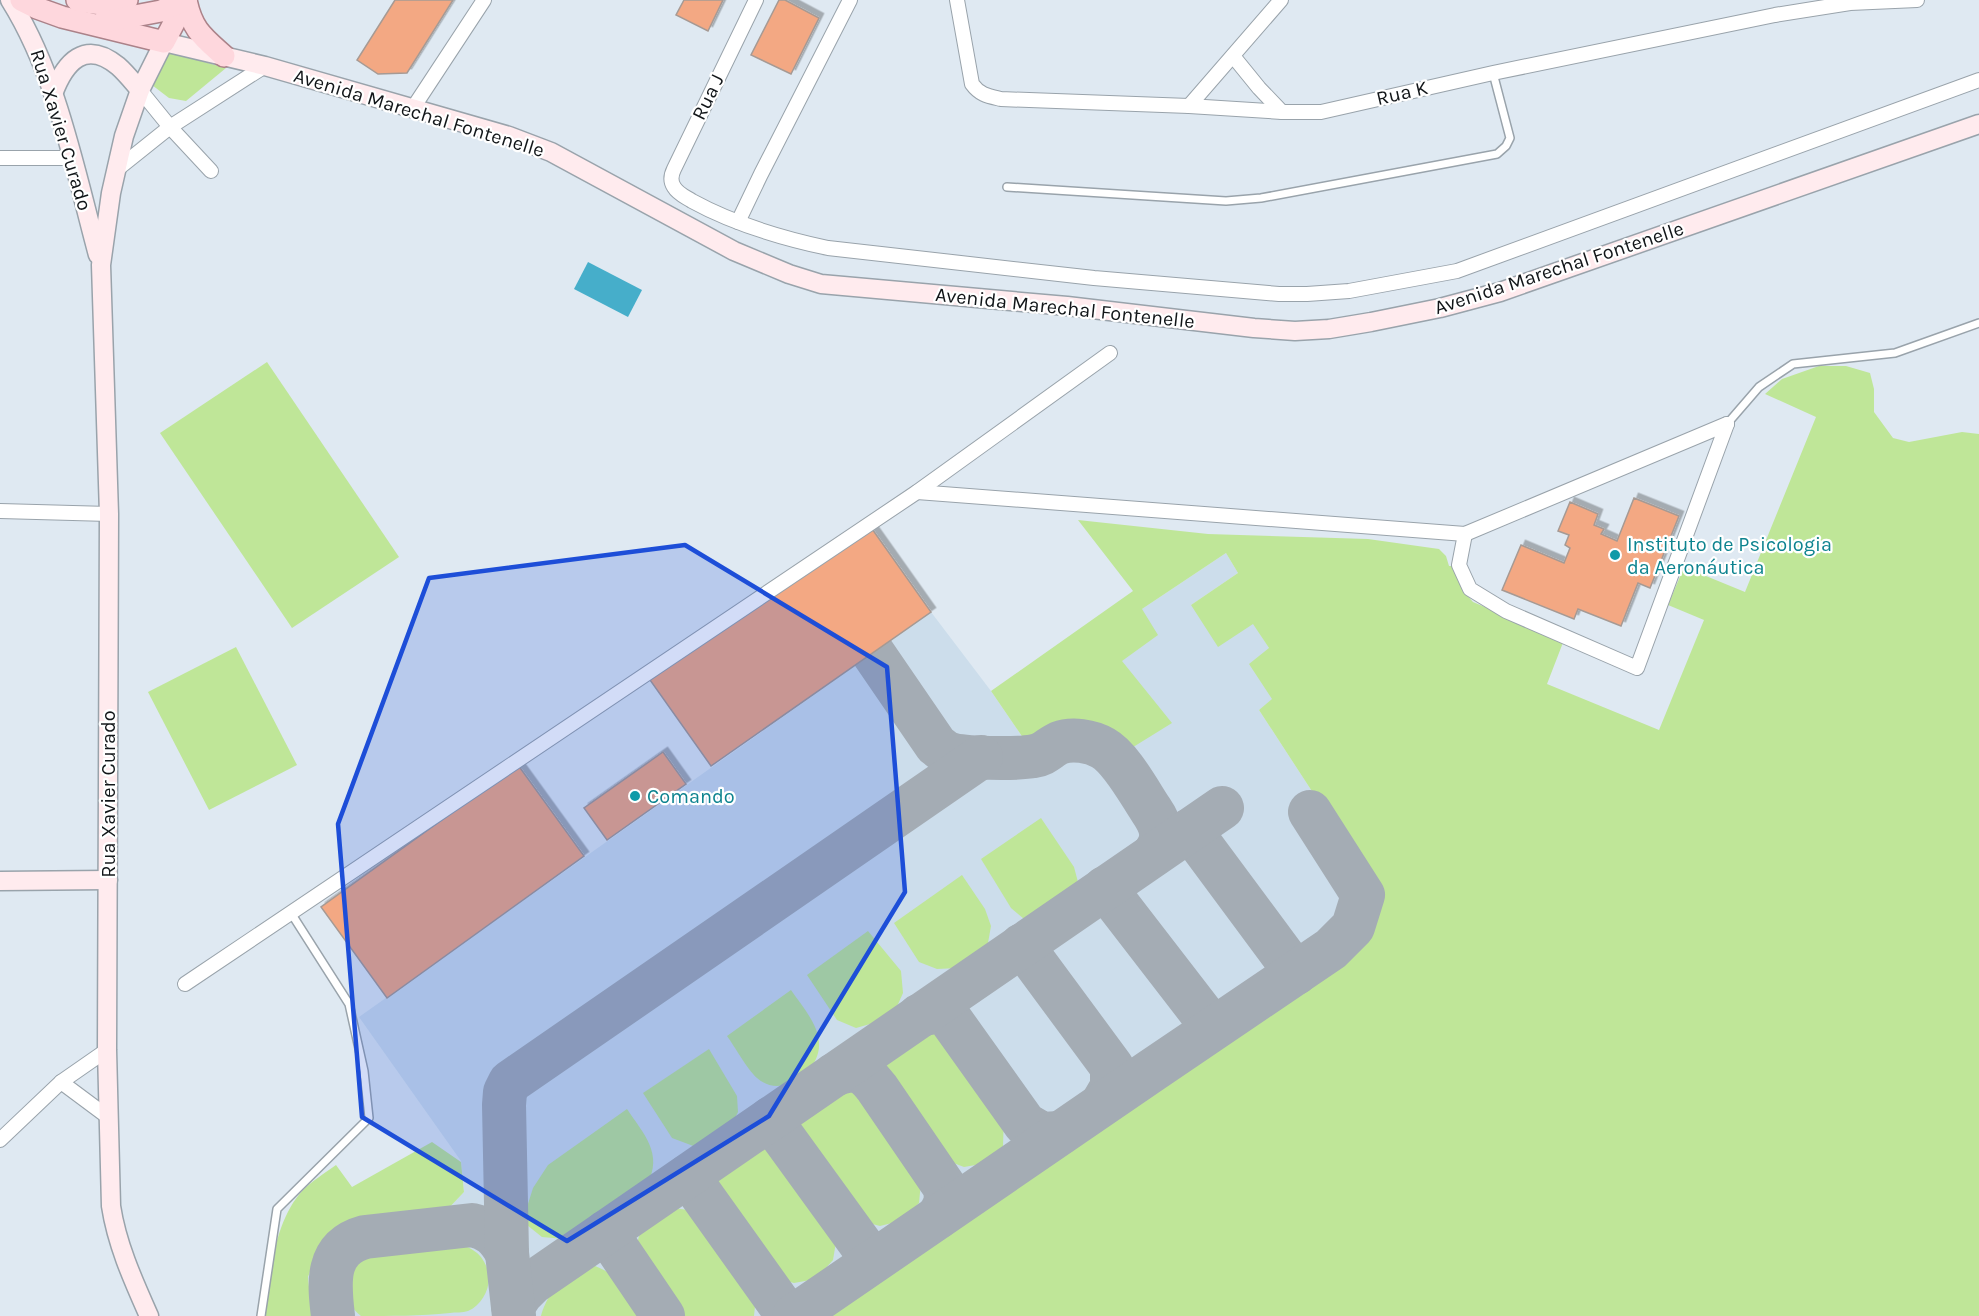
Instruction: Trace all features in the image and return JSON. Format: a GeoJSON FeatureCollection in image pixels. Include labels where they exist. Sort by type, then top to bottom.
{"type":"FeatureCollection","features":[{"type":"Feature","properties":{"kind":"main road","name":"Rua Xavier Curado"},"geometry":{"type":"LineString","coordinates":[[10,0],[24,22],[53,94],[101,265]]}},
{"type":"Feature","properties":{"kind":"main road"},"geometry":{"type":"LineString","coordinates":[[21,0],[62,17],[127,0]]}},
{"type":"Feature","properties":{"kind":"main road"},"geometry":{"type":"LineString","coordinates":[[88,9],[161,11],[186,0]]}},
{"type":"Feature","properties":{"kind":"main road"},"geometry":{"type":"LineString","coordinates":[[88,9],[164,42],[186,0]]}},
{"type":"Feature","properties":{"kind":"main road"},"geometry":{"type":"LineString","coordinates":[[186,0],[194,25],[224,57]]}},
{"type":"Feature","properties":{"kind":"main road","name":"Rua Xavier Curado"},"geometry":{"type":"LineString","coordinates":[[149,1316],[129,1273],[115,1231],[111,1206],[107,1050],[109,513],[101,265],[115,171],[140,90],[164,42]]}},
{"type":"Feature","properties":{"kind":"main road","name":"Avenida Marechal Fontenelle"},"geometry":{"type":"LineString","coordinates":[[164,42],[265,66],[509,136],[551,152],[734,251],[789,274],[821,284],[1067,306],[1295,331],[1371,322],[1440,308],[1500,292],[1979,124]]}},
{"type":"Feature","properties":{"kind":"main road"},"geometry":{"type":"LineString","coordinates":[[53,94],[65,67],[77,57],[92,54],[104,57],[118,66],[140,90]]}},
{"type":"Feature","properties":{"kind":"main road"},"geometry":{"type":"LineString","coordinates":[[0,881],[108,880]]}},
{"type":"Feature","properties":{"kind":"street"},"geometry":{"type":"LineString","coordinates":[[413,108],[484,0]]}},
{"type":"Feature","properties":{"kind":"street","name":"Rua J"},"geometry":{"type":"LineString","coordinates":[[738,222],[679,194],[672,185],[671,176],[756,0]]}},
{"type":"Feature","properties":{"kind":"street"},"geometry":{"type":"LineString","coordinates":[[850,0],[738,222],[795,241],[867,254],[1258,293],[1307,294],[1349,291],[1457,271],[1979,80]]}},
{"type":"Feature","properties":{"kind":"street","name":"Rua K"},"geometry":{"type":"LineString","coordinates":[[957,0],[972,84],[978,92],[1001,99],[1282,112],[1321,111],[1775,15],[1850,3],[1917,0]]}},
{"type":"Feature","properties":{"kind":"street"},"geometry":{"type":"LineString","coordinates":[[1189,106],[1281,0]]}},
{"type":"Feature","properties":{"kind":"street"},"geometry":{"type":"LineString","coordinates":[[1233,56],[1282,112]]}},
{"type":"Feature","properties":{"kind":"street"},"geometry":{"type":"LineString","coordinates":[[115,171],[170,127],[265,66]]}},
{"type":"Feature","properties":{"kind":"street"},"geometry":{"type":"LineString","coordinates":[[140,90],[170,127],[211,171]]}},
{"type":"Feature","properties":{"kind":"street"},"geometry":{"type":"LineString","coordinates":[[0,158],[72,158]]}},
{"type":"Feature","properties":{"kind":"street"},"geometry":{"type":"LineString","coordinates":[[185,984],[917,492],[1110,353]]}},
{"type":"Feature","properties":{"kind":"street"},"geometry":{"type":"LineString","coordinates":[[1465,534],[1459,565],[1470,590],[1506,611],[1637,668],[1727,424]]}},
{"type":"Feature","properties":{"kind":"street"},"geometry":{"type":"LineString","coordinates":[[917,492],[1465,534],[1727,424]]}},
{"type":"Feature","properties":{"kind":"street"},"geometry":{"type":"LineString","coordinates":[[0,511],[109,513]]}},
{"type":"Feature","properties":{"kind":"street"},"geometry":{"type":"LineString","coordinates":[[0,1140],[61,1082],[107,1050]]}},
{"type":"Feature","properties":{"kind":"street"},"geometry":{"type":"LineString","coordinates":[[61,1082],[108,1117]]}},
{"type":"Feature","properties":{"kind":"lane"},"geometry":{"type":"LineString","coordinates":[[1007,186],[1226,201],[1262,198],[1497,154],[1506,146],[1510,138],[1493,73]]}},
{"type":"Feature","properties":{"kind":"lane"},"geometry":{"type":"LineString","coordinates":[[1727,424],[1759,387],[1793,364],[1895,353],[1979,323]]}},
{"type":"Feature","properties":{"kind":"lane"},"geometry":{"type":"LineString","coordinates":[[261,1316],[277,1209],[369,1118],[364,1071],[349,1004],[291,913]]}},
{"type":"Feature","properties":{"kind":"highlighted area"},"geometry":{"type":"Polygon","coordinates":[[[685,545],[887,667],[905,892],[769,1116],[567,1241],[362,1117],[338,824],[429,578],[685,545]]]}},
{"type":"Feature","properties":{"kind":"shaded area"},"geometry":{"type":"Polygon","coordinates":[[[1226,553],[1238,573],[1191,605],[1253,623],[1269,648],[1273,700],[1259,710],[1362,868],[1373,899],[1369,922],[1362,936],[1351,948],[817,1316],[312,1316],[308,1277],[321,1244],[350,1221],[446,1211],[464,1192],[461,1161],[359,1017],[931,612],[991,691],[1028,745],[1051,728],[1076,724],[1100,730],[1121,661],[1142,609],[1226,553]]]}},
{"type":"Feature","properties":{"kind":"green space"},"geometry":{"type":"Polygon","coordinates":[[[168,52],[226,68],[186,101],[169,98],[152,85],[168,52]]]}},
{"type":"Feature","properties":{"kind":"green space"},"geometry":{"type":"Polygon","coordinates":[[[267,362],[399,557],[292,628],[160,433],[267,362]]]}},
{"type":"Feature","properties":{"kind":"green space"},"geometry":{"type":"Polygon","coordinates":[[[1819,366],[1846,366],[1870,373],[1874,389],[1874,412],[1893,438],[1909,442],[1962,432],[1979,434],[1979,1316],[817,1316],[1351,948],[1362,936],[1369,922],[1373,899],[1362,868],[1259,710],[1272,699],[1249,664],[1269,648],[1253,624],[1218,647],[1191,605],[1238,573],[1226,553],[1142,609],[1158,635],[1122,661],[1172,723],[1130,749],[1100,730],[1076,724],[1051,728],[1028,745],[991,691],[1133,591],[1078,520],[1208,534],[1368,539],[1439,549],[1446,556],[1449,566],[1454,566],[1465,593],[1473,602],[1564,640],[1547,684],[1659,730],[1704,620],[1668,605],[1684,567],[1745,592],[1816,417],[1765,394],[1782,379],[1819,366]]]}},
{"type":"Feature","properties":{"kind":"green space"},"geometry":{"type":"Polygon","coordinates":[[[236,647],[297,765],[209,810],[148,692],[236,647]]]}},
{"type":"Feature","properties":{"kind":"green space"},"geometry":{"type":"Polygon","coordinates":[[[1041,818],[1074,867],[1078,882],[1072,893],[1036,917],[1024,919],[1011,908],[981,859],[1041,818]]]}},
{"type":"Feature","properties":{"kind":"green space"},"geometry":{"type":"Polygon","coordinates":[[[962,875],[985,909],[991,926],[988,943],[974,960],[958,968],[937,969],[919,962],[894,923],[962,875]]]}},
{"type":"Feature","properties":{"kind":"green space"},"geometry":{"type":"Polygon","coordinates":[[[868,931],[901,971],[903,993],[895,1011],[877,1022],[856,1028],[837,1020],[807,975],[868,931]]]}},
{"type":"Feature","properties":{"kind":"green space"},"geometry":{"type":"Polygon","coordinates":[[[791,990],[816,1028],[819,1043],[818,1054],[814,1064],[798,1080],[777,1086],[767,1084],[753,1074],[727,1036],[791,990]]]}},
{"type":"Feature","properties":{"kind":"green space"},"geometry":{"type":"Polygon","coordinates":[[[920,1028],[944,1035],[1004,1116],[1003,1146],[987,1163],[964,1167],[943,1159],[884,1079],[883,1054],[896,1036],[920,1028]]]}},
{"type":"Feature","properties":{"kind":"green space"},"geometry":{"type":"Polygon","coordinates":[[[709,1049],[737,1096],[738,1112],[730,1128],[712,1143],[696,1147],[672,1138],[643,1093],[709,1049]]]}},
{"type":"Feature","properties":{"kind":"green space"},"geometry":{"type":"Polygon","coordinates":[[[837,1088],[863,1094],[921,1182],[919,1203],[904,1220],[880,1226],[853,1219],[796,1133],[800,1113],[806,1102],[811,1097],[837,1088]]]}},
{"type":"Feature","properties":{"kind":"green space"},"geometry":{"type":"Polygon","coordinates":[[[627,1109],[645,1135],[652,1153],[652,1173],[647,1184],[564,1239],[542,1237],[527,1225],[527,1207],[533,1188],[548,1165],[627,1109]]]}},
{"type":"Feature","properties":{"kind":"green space"},"geometry":{"type":"Polygon","coordinates":[[[432,1142],[461,1162],[464,1192],[446,1211],[350,1221],[321,1244],[308,1277],[312,1316],[262,1316],[279,1233],[285,1217],[303,1190],[336,1165],[352,1187],[432,1142]]]}},
{"type":"Feature","properties":{"kind":"green space"},"geometry":{"type":"Polygon","coordinates":[[[751,1144],[773,1152],[836,1242],[833,1260],[816,1279],[794,1283],[772,1277],[711,1195],[713,1171],[730,1153],[751,1144]]]}},
{"type":"Feature","properties":{"kind":"green space"},"geometry":{"type":"Polygon","coordinates":[[[674,1208],[688,1210],[702,1220],[752,1293],[755,1306],[754,1316],[681,1316],[660,1288],[641,1259],[638,1241],[640,1233],[651,1220],[674,1208]]]}},
{"type":"Feature","properties":{"kind":"green space"},"geometry":{"type":"Polygon","coordinates":[[[452,1242],[473,1250],[481,1257],[489,1274],[486,1292],[474,1308],[464,1312],[406,1316],[361,1316],[355,1311],[348,1297],[346,1282],[350,1267],[361,1256],[372,1251],[452,1242]]]}},
{"type":"Feature","properties":{"kind":"green space"},"geometry":{"type":"Polygon","coordinates":[[[592,1265],[616,1279],[643,1316],[541,1316],[550,1295],[566,1275],[578,1267],[592,1265]]]}},
{"type":"Feature","properties":{"kind":"water"},"geometry":{"type":"Polygon","coordinates":[[[588,262],[642,290],[628,317],[574,289],[588,262]]]}},
{"type":"Feature","properties":{"kind":"building"},"geometry":{"type":"Polygon","coordinates":[[[395,0],[453,0],[407,73],[378,74],[357,60],[395,0]]]}},
{"type":"Feature","properties":{"kind":"building"},"geometry":{"type":"Polygon","coordinates":[[[684,0],[723,0],[708,31],[676,15],[684,0]]]}},
{"type":"Feature","properties":{"kind":"building"},"geometry":{"type":"Polygon","coordinates":[[[779,0],[785,0],[819,18],[791,74],[751,55],[779,0]]]}},
{"type":"Feature","properties":{"kind":"building","name":"Instituto de Psicologia da Aeronáutica"},"geometry":{"type":"Polygon","coordinates":[[[1634,498],[1679,516],[1650,588],[1638,583],[1621,626],[1578,609],[1574,619],[1502,590],[1521,545],[1564,563],[1570,548],[1565,545],[1569,535],[1558,531],[1570,502],[1598,514],[1594,525],[1604,529],[1601,534],[1617,541],[1634,498]]]}},
{"type":"Feature","properties":{"kind":"building"},"geometry":{"type":"Polygon","coordinates":[[[870,526],[931,612],[711,766],[650,680],[870,526]]]}},
{"type":"Feature","properties":{"kind":"building","name":"Comando"},"geometry":{"type":"Polygon","coordinates":[[[663,752],[686,784],[607,840],[584,808],[663,752]]]}},
{"type":"Feature","properties":{"kind":"building"},"geometry":{"type":"Polygon","coordinates":[[[518,765],[584,856],[387,998],[321,907],[518,765]]]}},
{"type":"Feature","properties":{"kind":"taxiway"},"geometry":{"type":"LineString","coordinates":[[873,653],[936,745],[947,753],[976,757],[1026,757],[1041,754],[1064,741],[1093,744],[1110,753],[1129,776],[1158,822],[1161,838],[1153,855]]}},
{"type":"Feature","properties":{"kind":"taxiway"},"geometry":{"type":"LineString","coordinates":[[514,1316],[507,1253],[504,1105],[505,1092],[510,1082],[981,757]]}},
{"type":"Feature","properties":{"kind":"taxiway"},"geometry":{"type":"LineString","coordinates":[[513,1306],[532,1283],[1222,808]]}},
{"type":"Feature","properties":{"kind":"taxiway"},"geometry":{"type":"LineString","coordinates":[[794,1316],[1331,949],[1353,927],[1363,895],[1310,812]]}},
{"type":"Feature","properties":{"kind":"taxiway"},"geometry":{"type":"LineString","coordinates":[[1190,830],[1296,973]]}},
{"type":"Feature","properties":{"kind":"taxiway"},"geometry":{"type":"LineString","coordinates":[[1105,888],[1213,1028]]}},
{"type":"Feature","properties":{"kind":"taxiway"},"geometry":{"type":"LineString","coordinates":[[1022,945],[1112,1067],[1112,1087],[1102,1104]]}},
{"type":"Feature","properties":{"kind":"taxiway"},"geometry":{"type":"LineString","coordinates":[[919,1016],[933,1013],[948,1016],[1025,1124],[1042,1134],[1060,1133]]}},
{"type":"Feature","properties":{"kind":"taxiway"},"geometry":{"type":"LineString","coordinates":[[834,1075],[848,1071],[858,1072],[868,1078],[877,1088],[944,1186],[945,1202],[938,1217]]}},
{"type":"Feature","properties":{"kind":"taxiway"},"geometry":{"type":"LineString","coordinates":[[770,1119],[873,1261]]}},
{"type":"Feature","properties":{"kind":"taxiway"},"geometry":{"type":"LineString","coordinates":[[688,1176],[788,1316]]}},
{"type":"Feature","properties":{"kind":"taxiway"},"geometry":{"type":"LineString","coordinates":[[333,1316],[331,1279],[336,1258],[352,1242],[365,1237],[472,1225],[493,1234],[507,1253]]}},
{"type":"Feature","properties":{"kind":"taxiway"},"geometry":{"type":"LineString","coordinates":[[606,1232],[663,1316]]}},
{"type":"Feature","properties":{"kind":"place","name":"Instituto de Psicologia da Aeronáutica"},"geometry":{"type":"Point","coordinates":[1615,555]}},
{"type":"Feature","properties":{"kind":"place","name":"Comando"},"geometry":{"type":"Point","coordinates":[635,796]}}]}
